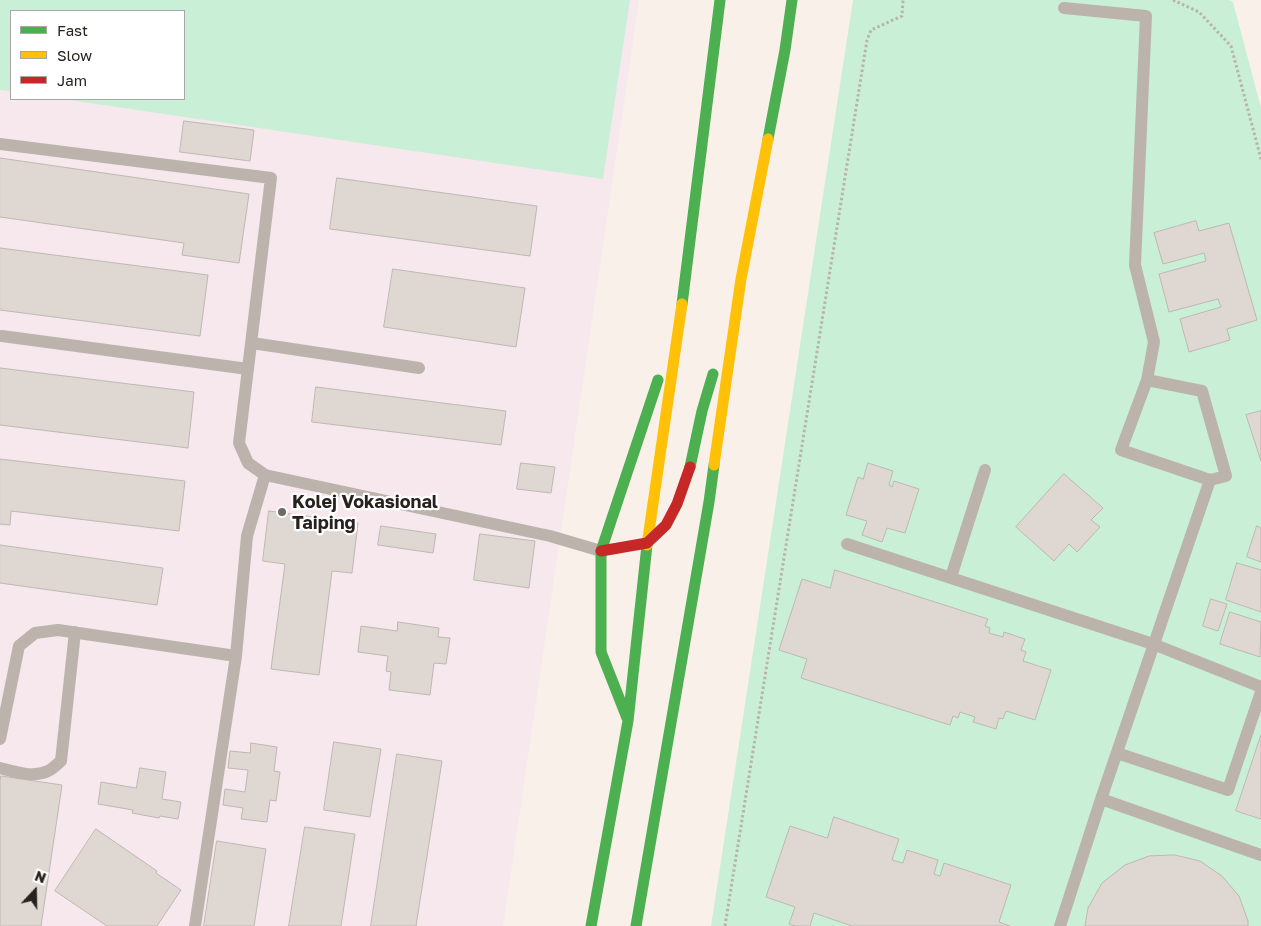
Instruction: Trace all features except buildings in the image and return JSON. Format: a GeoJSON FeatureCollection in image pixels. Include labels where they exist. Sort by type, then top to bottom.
{"type":"FeatureCollection","features":[{"type":"Feature","properties":{"kind":"main road"},"geometry":{"type":"LineString","coordinates":[[591,926],[628,721],[646,542],[682,307],[720,0]]}},
{"type":"Feature","properties":{"kind":"main road"},"geometry":{"type":"LineString","coordinates":[[636,926],[709,502],[741,279],[785,50],[792,0]]}},
{"type":"Feature","properties":{"kind":"main road"},"geometry":{"type":"LineString","coordinates":[[601,551],[646,542],[666,524],[678,504],[688,473],[702,410],[741,279]]}},
{"type":"Feature","properties":{"kind":"main road"},"geometry":{"type":"LineString","coordinates":[[633,750],[628,721],[601,652],[601,551],[682,307]]}},
{"type":"Feature","properties":{"kind":"main road"},"geometry":{"type":"LineString","coordinates":[[652,897],[659,799]]}},
{"type":"Feature","properties":{"kind":"lane"},"geometry":{"type":"LineString","coordinates":[[1064,8],[1146,16],[1135,265],[1154,342],[1147,380],[1121,450],[1210,480],[1226,476],[1202,392],[1147,380]]}},
{"type":"Feature","properties":{"kind":"lane"},"geometry":{"type":"LineString","coordinates":[[0,144],[271,178],[239,443],[248,463],[265,475],[550,536],[601,551]]}},
{"type":"Feature","properties":{"kind":"lane"},"geometry":{"type":"LineString","coordinates":[[2,336],[248,370]]}},
{"type":"Feature","properties":{"kind":"lane"},"geometry":{"type":"LineString","coordinates":[[252,343],[419,368]]}},
{"type":"Feature","properties":{"kind":"lane"},"geometry":{"type":"LineString","coordinates":[[951,577],[985,470]]}},
{"type":"Feature","properties":{"kind":"lane"},"geometry":{"type":"LineString","coordinates":[[195,926],[236,656],[247,536],[265,475]]}},
{"type":"Feature","properties":{"kind":"lane"},"geometry":{"type":"LineString","coordinates":[[1060,926],[1153,644],[1210,480]]}},
{"type":"Feature","properties":{"kind":"lane"},"geometry":{"type":"LineString","coordinates":[[847,544],[1153,644],[1261,687]]}},
{"type":"Feature","properties":{"kind":"lane"},"geometry":{"type":"LineString","coordinates":[[0,739],[19,646],[35,633],[58,630],[236,656]]}},
{"type":"Feature","properties":{"kind":"lane"},"geometry":{"type":"LineString","coordinates":[[0,768],[18,773],[37,774],[50,770],[61,761],[75,632]]}},
{"type":"Feature","properties":{"kind":"lane"},"geometry":{"type":"LineString","coordinates":[[1117,753],[1228,790],[1261,692]]}},
{"type":"Feature","properties":{"kind":"lane"},"geometry":{"type":"LineString","coordinates":[[1101,799],[1261,855]]}},
{"type":"Feature","properties":{"kind":"path"},"geometry":{"type":"LineString","coordinates":[[725,926],[867,40],[871,30],[902,16],[903,0]]}},
{"type":"Feature","properties":{"kind":"path"},"geometry":{"type":"LineString","coordinates":[[1173,0],[1199,12],[1231,46],[1261,159]]}},
{"type":"Feature","properties":{"kind":"shaded area","name":"Kolej Vokasional Taiping"},"geometry":{"type":"Polygon","coordinates":[[[0,0],[639,0],[503,926],[0,926],[0,0]]]}},
{"type":"Feature","properties":{"kind":"green space"},"geometry":{"type":"Polygon","coordinates":[[[0,0],[630,0],[603,179],[70,100],[185,100],[185,10],[10,10],[10,91],[0,90],[0,0]]]}},
{"type":"Feature","properties":{"kind":"green space"},"geometry":{"type":"Polygon","coordinates":[[[853,0],[1229,0],[1233,2],[1261,108],[1261,926],[711,926],[853,0]]]}},
{"type":"Feature","properties":{"kind":"traffic: fast"},"geometry":{"type":"LineString","coordinates":[[682,304],[720,0]]}},
{"type":"Feature","properties":{"kind":"traffic: fast"},"geometry":{"type":"LineString","coordinates":[[768,139],[785,50],[792,0]]}},
{"type":"Feature","properties":{"kind":"traffic: fast"},"geometry":{"type":"LineString","coordinates":[[690,467],[702,411],[713,374]]}},
{"type":"Feature","properties":{"kind":"traffic: fast"},"geometry":{"type":"LineString","coordinates":[[627,718],[601,652],[601,551],[658,380]]}},
{"type":"Feature","properties":{"kind":"traffic: fast"},"geometry":{"type":"LineString","coordinates":[[636,926],[714,465]]}},
{"type":"Feature","properties":{"kind":"traffic: fast"},"geometry":{"type":"LineString","coordinates":[[591,926],[628,721],[647,545]]}},
{"type":"Feature","properties":{"kind":"traffic: slow"},"geometry":{"type":"LineString","coordinates":[[714,465],[741,279],[768,139]]}},
{"type":"Feature","properties":{"kind":"traffic: slow"},"geometry":{"type":"LineString","coordinates":[[647,545],[682,304]]}},
{"type":"Feature","properties":{"kind":"traffic: jam"},"geometry":{"type":"LineString","coordinates":[[601,551],[647,543],[666,525],[677,504],[690,467]]}},
{"type":"Feature","properties":{"kind":"place","name":"Kolej Vokasional Taiping"},"geometry":{"type":"Point","coordinates":[282,512]}}]}
